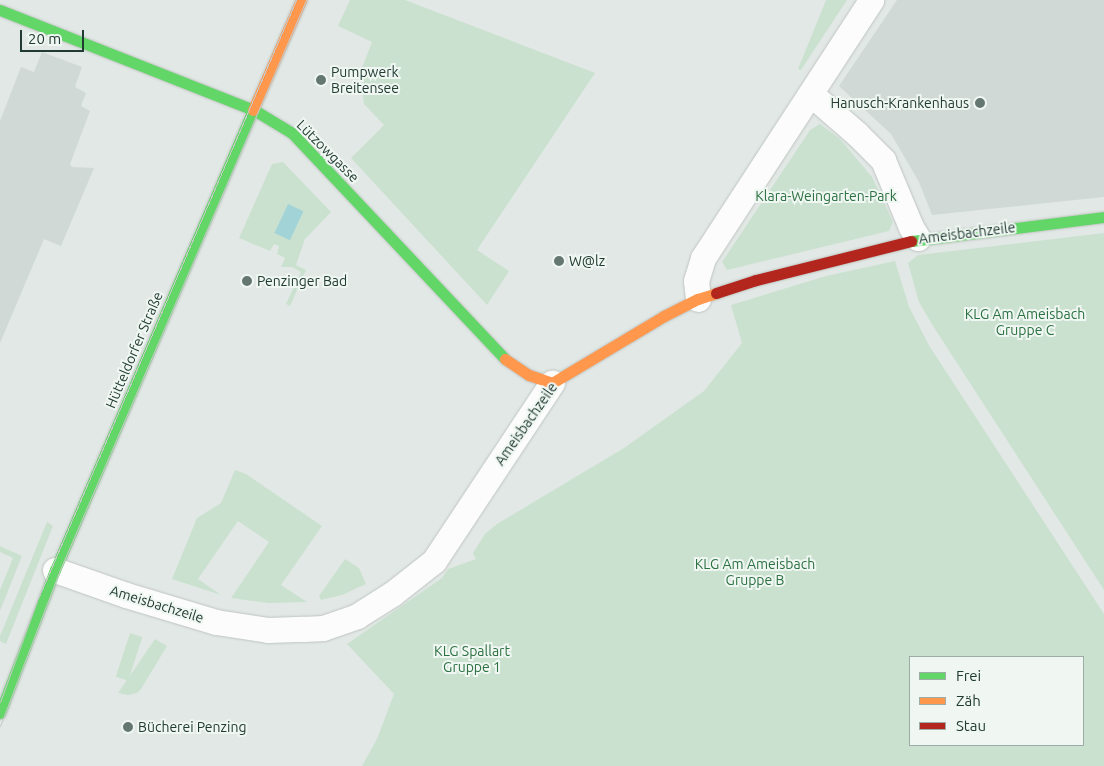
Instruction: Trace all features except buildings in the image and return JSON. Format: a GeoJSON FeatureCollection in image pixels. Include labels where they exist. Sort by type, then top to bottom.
{"type":"FeatureCollection","features":[{"type":"Feature","properties":{"kind":"street","name":"Hütteldorfer Straße"},"geometry":{"type":"LineString","coordinates":[[0,714],[6,680],[300,0]]}},
{"type":"Feature","properties":{"kind":"street"},"geometry":{"type":"LineString","coordinates":[[698,299],[696,281],[703,258],[871,0]]}},
{"type":"Feature","properties":{"kind":"street","name":"Lützowgasse"},"geometry":{"type":"LineString","coordinates":[[11,8],[254,110],[292,133],[508,361],[529,375],[552,383]]}},
{"type":"Feature","properties":{"kind":"street"},"geometry":{"type":"LineString","coordinates":[[811,94],[858,134],[883,160],[911,227],[918,238]]}},
{"type":"Feature","properties":{"kind":"street","name":"Ameisbachzeile"},"geometry":{"type":"LineString","coordinates":[[55,570],[126,595],[216,622],[268,630],[323,628],[357,616],[392,594],[434,561],[552,383],[664,316],[698,299],[756,280],[899,245],[918,238],[1104,217]]}},
{"type":"Feature","properties":{"kind":"shaded area","name":"Hanusch-Krankenhaus"},"geometry":{"type":"Polygon","coordinates":[[[897,0],[1104,0],[1104,197],[932,215],[919,182],[891,134],[839,86],[897,0]]]}},
{"type":"Feature","properties":{"kind":"shaded area"},"geometry":{"type":"Polygon","coordinates":[[[42,52],[82,67],[75,87],[86,93],[81,106],[90,111],[70,164],[72,167],[94,168],[61,246],[44,239],[0,343],[0,121],[21,67],[34,72],[42,52]]]}},
{"type":"Feature","properties":{"kind":"green space"},"geometry":{"type":"Polygon","coordinates":[[[350,0],[405,0],[595,73],[477,250],[509,271],[487,305],[351,158],[384,125],[364,104],[360,73],[372,42],[338,26],[350,0]]]}},
{"type":"Feature","properties":{"kind":"green space"},"geometry":{"type":"Polygon","coordinates":[[[826,0],[847,0],[801,70],[798,69],[826,0]]]}},
{"type":"Feature","properties":{"kind":"green space","name":"Klara-Weingarten-Park"},"geometry":{"type":"Polygon","coordinates":[[[820,124],[840,139],[872,177],[893,222],[889,231],[727,270],[722,262],[810,130],[820,124]]]}},
{"type":"Feature","properties":{"kind":"green space"},"geometry":{"type":"Polygon","coordinates":[[[283,162],[331,212],[305,239],[296,265],[306,270],[290,306],[286,304],[301,272],[292,267],[281,267],[285,258],[277,254],[279,246],[274,244],[270,251],[239,238],[272,164],[283,162]]]}},
{"type":"Feature","properties":{"kind":"green space","name":"KLG Am Ameisbach Gruppe C"},"geometry":{"type":"Polygon","coordinates":[[[1104,233],[1104,590],[933,326],[919,302],[908,263],[918,255],[1104,233]]]}},
{"type":"Feature","properties":{"kind":"green space","name":"KLG Am Ameisbach Gruppe B"},"geometry":{"type":"Polygon","coordinates":[[[895,261],[909,307],[930,347],[1104,614],[1104,766],[362,766],[377,739],[394,694],[347,644],[442,578],[448,569],[476,559],[473,553],[485,534],[497,524],[624,448],[704,391],[742,343],[731,305],[826,276],[895,261]]]}},
{"type":"Feature","properties":{"kind":"green space"},"geometry":{"type":"Polygon","coordinates":[[[235,470],[246,474],[322,526],[281,585],[307,602],[268,603],[231,598],[269,542],[238,521],[198,579],[221,595],[172,579],[197,518],[221,503],[235,470]]]}},
{"type":"Feature","properties":{"kind":"green space"},"geometry":{"type":"Polygon","coordinates":[[[47,522],[53,526],[6,644],[0,641],[0,636],[47,522]]]}},
{"type":"Feature","properties":{"kind":"green space"},"geometry":{"type":"Polygon","coordinates":[[[0,546],[22,556],[0,611],[0,590],[13,558],[0,552],[0,546]]]}},
{"type":"Feature","properties":{"kind":"green space"},"geometry":{"type":"Polygon","coordinates":[[[345,559],[359,568],[366,584],[342,595],[321,600],[319,596],[345,559]]]}},
{"type":"Feature","properties":{"kind":"green space"},"geometry":{"type":"Polygon","coordinates":[[[130,633],[142,637],[128,681],[116,677],[130,633]]]}},
{"type":"Feature","properties":{"kind":"green space"},"geometry":{"type":"Polygon","coordinates":[[[155,639],[167,646],[141,689],[137,693],[128,695],[118,693],[155,639]]]}},
{"type":"Feature","properties":{"kind":"water"},"geometry":{"type":"Polygon","coordinates":[[[288,204],[303,211],[290,240],[274,233],[288,204]]]}},
{"type":"Feature","properties":{"kind":"tram line"},"geometry":{"type":"LineString","coordinates":[[0,702],[37,601],[296,0]]}},
{"type":"Feature","properties":{"kind":"tram line"},"geometry":{"type":"LineString","coordinates":[[0,726],[59,572],[306,0]]}},
{"type":"Feature","properties":{"kind":"traffic: fast"},"geometry":{"type":"LineString","coordinates":[[0,10],[254,110],[292,133],[505,359]]}},
{"type":"Feature","properties":{"kind":"traffic: fast"},"geometry":{"type":"LineString","coordinates":[[0,713],[55,570],[253,110]]}},
{"type":"Feature","properties":{"kind":"traffic: fast"},"geometry":{"type":"LineString","coordinates":[[911,241],[1104,217]]}},
{"type":"Feature","properties":{"kind":"traffic: slow"},"geometry":{"type":"LineString","coordinates":[[253,110],[301,0]]}},
{"type":"Feature","properties":{"kind":"traffic: slow"},"geometry":{"type":"LineString","coordinates":[[505,359],[529,375],[552,383],[664,316],[698,299],[716,293]]}},
{"type":"Feature","properties":{"kind":"traffic: jam"},"geometry":{"type":"LineString","coordinates":[[716,293],[756,280],[911,241]]}},
{"type":"Feature","properties":{"kind":"place","name":"Pumpwerk Breitensee"},"geometry":{"type":"Point","coordinates":[321,80]}},
{"type":"Feature","properties":{"kind":"place","name":"Hanusch-Krankenhaus"},"geometry":{"type":"Point","coordinates":[980,103]}},
{"type":"Feature","properties":{"kind":"place","name":"W@lz"},"geometry":{"type":"Point","coordinates":[559,261]}},
{"type":"Feature","properties":{"kind":"place","name":"Penzinger Bad"},"geometry":{"type":"Point","coordinates":[247,281]}},
{"type":"Feature","properties":{"kind":"place","name":"Bücherei Penzing"},"geometry":{"type":"Point","coordinates":[128,727]}},
{"type":"Feature","properties":{"kind":"park label","name":"KLG Spallart Gruppe 1"},"geometry":{"type":"Point","coordinates":[472,660]}}]}
